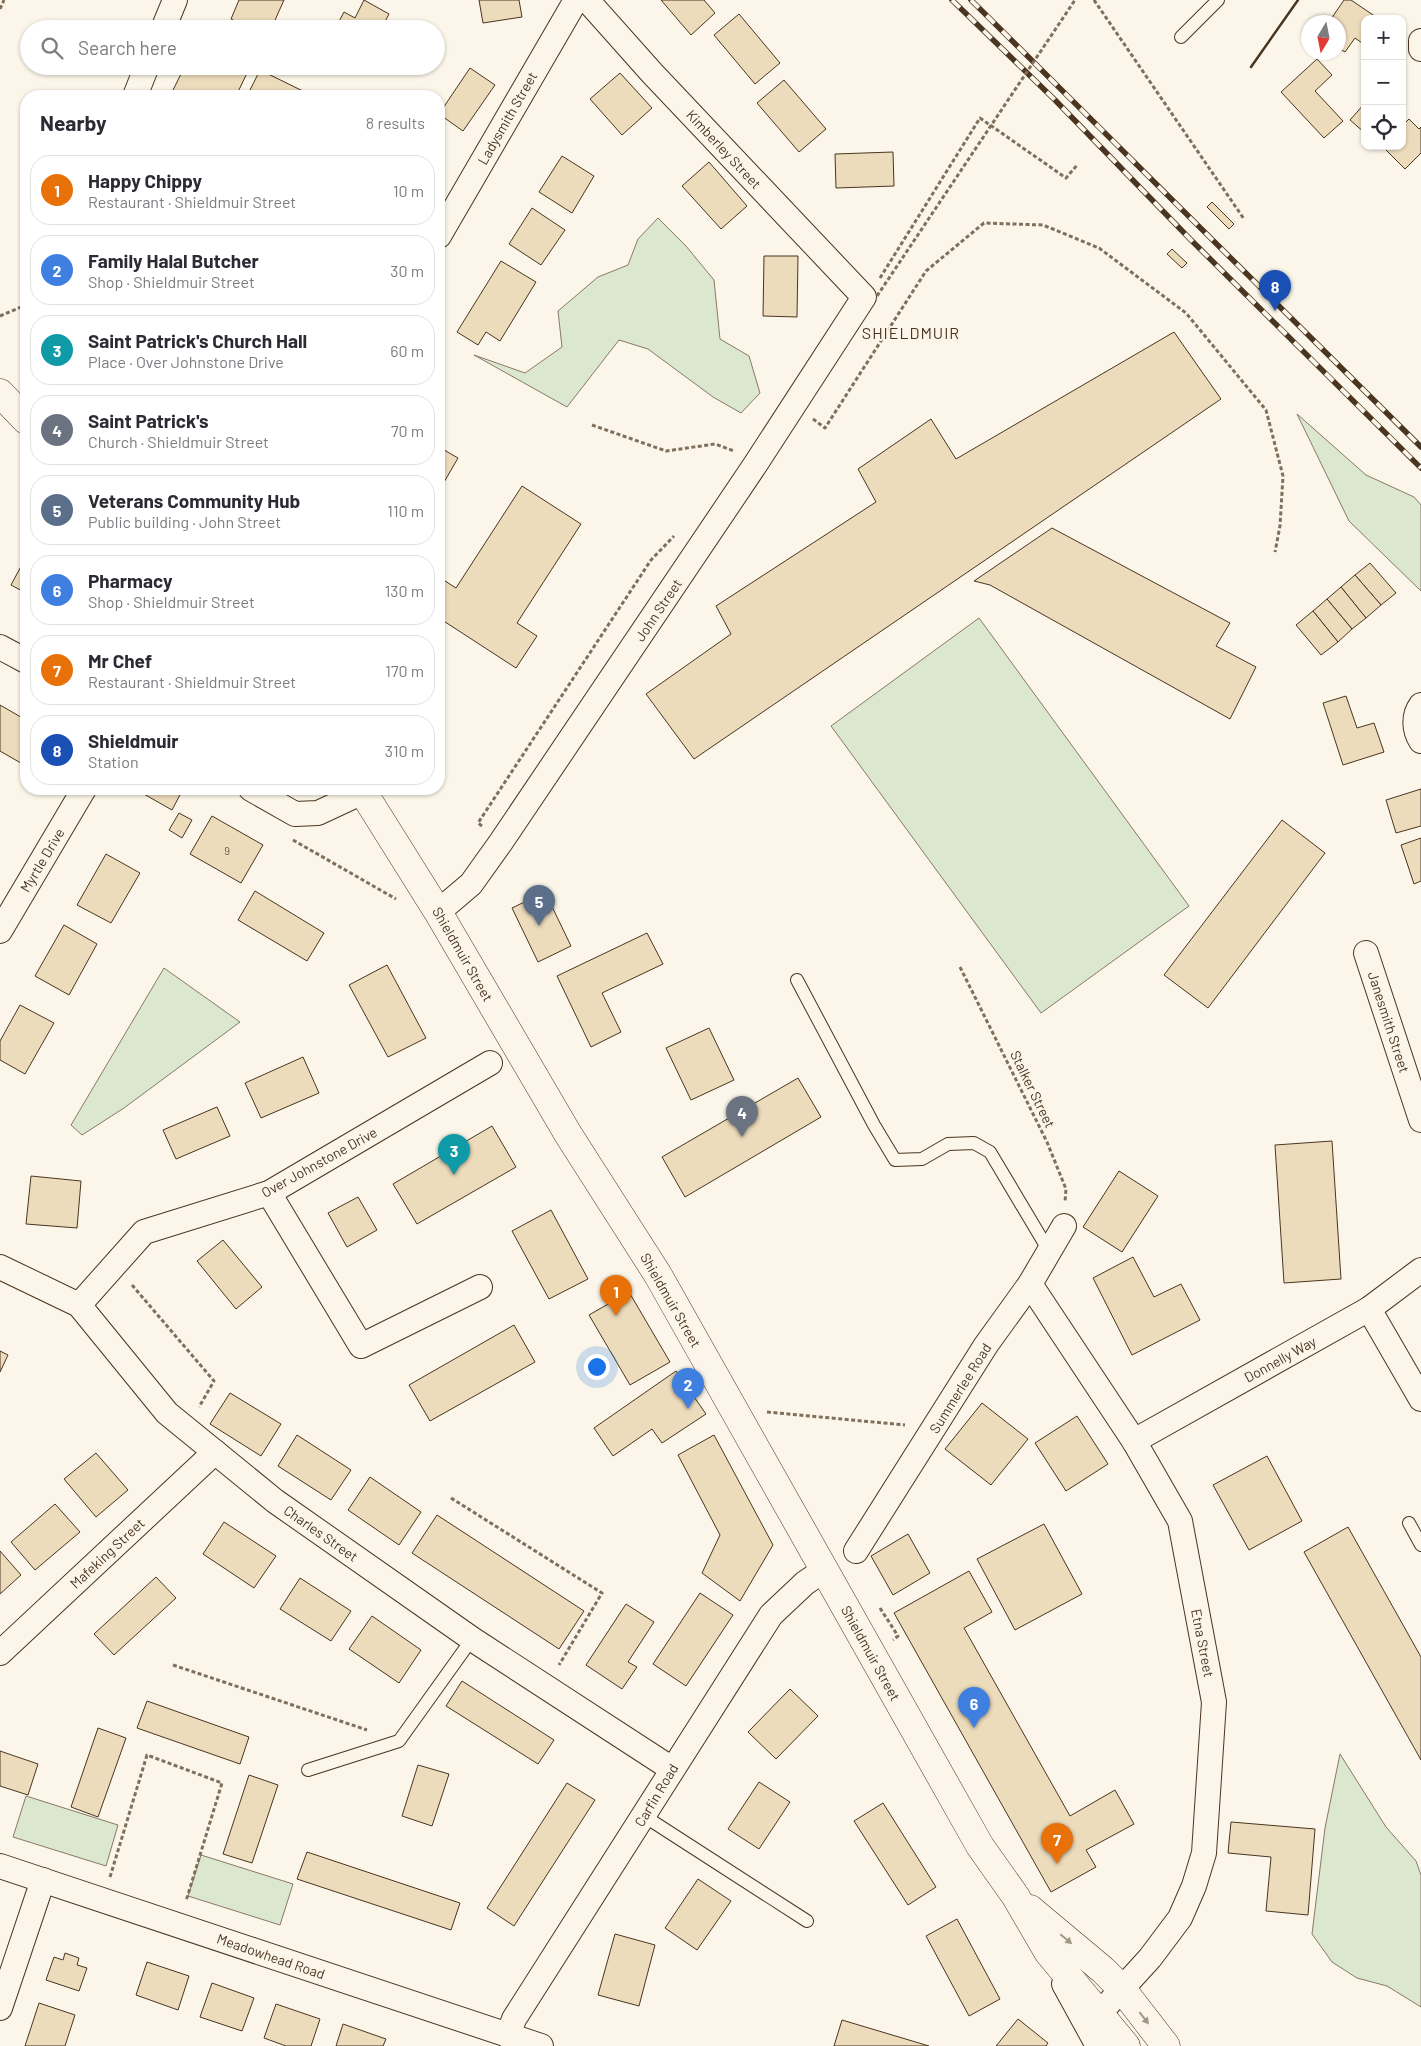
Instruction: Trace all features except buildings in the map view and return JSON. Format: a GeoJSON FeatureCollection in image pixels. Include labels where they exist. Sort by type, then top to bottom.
{"type":"FeatureCollection","features":[{"type":"Feature","properties":{"kind":"main road"},"geometry":{"type":"LineString","coordinates":[[0,393],[20,414]]}},
{"type":"Feature","properties":{"kind":"main road","name":"Shieldmuir Street"},"geometry":{"type":"LineString","coordinates":[[365,795],[438,912],[568,1134],[658,1275],[980,1846],[1016,1897],[1048,1952],[1126,2046]]}},
{"type":"Feature","properties":{"kind":"main road","name":"Shieldmuir Street"},"geometry":{"type":"LineString","coordinates":[[1016,1897],[1103,1970],[1122,1990],[1166,2046]]}},
{"type":"Feature","properties":{"kind":"street"},"geometry":{"type":"LineString","coordinates":[[167,20],[175,0]]}},
{"type":"Feature","properties":{"kind":"street","name":"Ladysmith Street"},"geometry":{"type":"LineString","coordinates":[[445,226],[576,0]]}},
{"type":"Feature","properties":{"kind":"street","name":"Kimberley Street"},"geometry":{"type":"LineString","coordinates":[[587,0],[652,73],[872,293]]}},
{"type":"Feature","properties":{"kind":"street"},"geometry":{"type":"LineString","coordinates":[[1421,41],[1421,49]]}},
{"type":"Feature","properties":{"kind":"street"},"geometry":{"type":"LineString","coordinates":[[137,90],[143,75]]}},
{"type":"Feature","properties":{"kind":"street","name":"John Street"},"geometry":{"type":"LineString","coordinates":[[438,912],[471,884],[501,842],[794,405],[872,293]]}},
{"type":"Feature","properties":{"kind":"street"},"geometry":{"type":"LineString","coordinates":[[0,647],[20,658]]}},
{"type":"Feature","properties":{"kind":"street"},"geometry":{"type":"LineString","coordinates":[[1421,705],[1415,722],[1416,733],[1421,741]]}},
{"type":"Feature","properties":{"kind":"street","name":"Myrtle Drive"},"geometry":{"type":"LineString","coordinates":[[0,931],[80,795]]}},
{"type":"Feature","properties":{"kind":"street"},"geometry":{"type":"LineString","coordinates":[[262,795],[295,814],[318,813],[352,795]]}},
{"type":"Feature","properties":{"kind":"street","name":"Janesmith Street"},"geometry":{"type":"LineString","coordinates":[[1366,953],[1421,1120]]}},
{"type":"Feature","properties":{"kind":"street","name":"Over Johnstone Drive"},"geometry":{"type":"LineString","coordinates":[[79,1305],[144,1232],[269,1193],[490,1063]]}},
{"type":"Feature","properties":{"kind":"street"},"geometry":{"type":"LineString","coordinates":[[269,1193],[361,1346],[480,1287]]}},
{"type":"Feature","properties":{"kind":"street","name":"Summerlee Road"},"geometry":{"type":"LineString","coordinates":[[856,1551],[986,1345],[1030,1284],[1064,1226]]}},
{"type":"Feature","properties":{"kind":"street","name":"Charles Street"},"geometry":{"type":"LineString","coordinates":[[0,1267],[79,1305],[167,1413],[275,1500],[472,1638],[672,1769]]}},
{"type":"Feature","properties":{"kind":"street","name":"Donnelly Way"},"geometry":{"type":"LineString","coordinates":[[1134,1442],[1369,1309],[1421,1270]]}},
{"type":"Feature","properties":{"kind":"street","name":"Etna Street"},"geometry":{"type":"LineString","coordinates":[[1030,1284],[1134,1442],[1180,1521],[1214,1702],[1204,1853],[1194,1886],[1180,1918],[1150,1958],[1099,2014]]}},
{"type":"Feature","properties":{"kind":"street"},"geometry":{"type":"LineString","coordinates":[[1369,1309],[1421,1399]]}},
{"type":"Feature","properties":{"kind":"street","name":"Mafeking Street"},"geometry":{"type":"LineString","coordinates":[[0,1653],[214,1452]]}},
{"type":"Feature","properties":{"kind":"street","name":"Carfin Road"},"geometry":{"type":"LineString","coordinates":[[508,2036],[514,2019],[771,1615],[805,1583],[824,1570]]}},
{"type":"Feature","properties":{"kind":"street","name":"Meadowhead Road"},"geometry":{"type":"LineString","coordinates":[[0,1866],[541,2046]]}},
{"type":"Feature","properties":{"kind":"street"},"geometry":{"type":"LineString","coordinates":[[0,2008],[43,1880]]}},
{"type":"Feature","properties":{"kind":"street"},"geometry":{"type":"LineString","coordinates":[[1048,1952],[1098,2046]]}},
{"type":"Feature","properties":{"kind":"lane"},"geometry":{"type":"LineString","coordinates":[[1181,37],[1218,0]]}},
{"type":"Feature","properties":{"kind":"lane"},"geometry":{"type":"LineString","coordinates":[[797,980],[874,1125],[895,1160],[922,1159],[948,1144],[974,1142],[990,1152],[1049,1251]]}},
{"type":"Feature","properties":{"kind":"lane"},"geometry":{"type":"LineString","coordinates":[[1409,1523],[1421,1545]]}},
{"type":"Feature","properties":{"kind":"lane"},"geometry":{"type":"LineString","coordinates":[[308,1770],[399,1741],[472,1638]]}},
{"type":"Feature","properties":{"kind":"lane"},"geometry":{"type":"LineString","coordinates":[[644,1816],[807,1921]]}},
{"type":"Feature","properties":{"kind":"path"},"geometry":{"type":"LineString","coordinates":[[0,9],[4,0]]}},
{"type":"Feature","properties":{"kind":"path"},"geometry":{"type":"LineString","coordinates":[[872,293],[1076,0]]}},
{"type":"Feature","properties":{"kind":"path"},"geometry":{"type":"LineString","coordinates":[[1094,0],[1244,219]]}},
{"type":"Feature","properties":{"kind":"path"},"geometry":{"type":"LineString","coordinates":[[880,278],[980,118],[1066,178],[1078,164]]}},
{"type":"Feature","properties":{"kind":"path"},"geometry":{"type":"LineString","coordinates":[[794,405],[825,428],[926,271],[984,223],[1043,226],[1099,248],[1186,313],[1266,410],[1283,476],[1280,526],[1275,552]]}},
{"type":"Feature","properties":{"kind":"path"},"geometry":{"type":"LineString","coordinates":[[0,316],[20,308]]}},
{"type":"Feature","properties":{"kind":"path"},"geometry":{"type":"LineString","coordinates":[[592,425],[666,451],[715,444],[739,453],[755,465]]}},
{"type":"Feature","properties":{"kind":"path"},"geometry":{"type":"LineString","coordinates":[[501,842],[478,823],[651,560],[678,532]]}},
{"type":"Feature","properties":{"kind":"path"},"geometry":{"type":"LineString","coordinates":[[295,814],[291,839],[420,912],[438,912]]}},
{"type":"Feature","properties":{"kind":"path","name":"Stalker Street"},"geometry":{"type":"LineString","coordinates":[[960,967],[1047,1142],[1066,1189],[1064,1226]]}},
{"type":"Feature","properties":{"kind":"path"},"geometry":{"type":"LineString","coordinates":[[114,1265],[214,1381],[186,1429]]}},
{"type":"Feature","properties":{"kind":"path"},"geometry":{"type":"LineString","coordinates":[[734,1408],[902,1425],[936,1426]]}},
{"type":"Feature","properties":{"kind":"path"},"geometry":{"type":"LineString","coordinates":[[451,1498],[602,1593],[546,1688]]}},
{"type":"Feature","properties":{"kind":"path"},"geometry":{"type":"LineString","coordinates":[[173,1665],[399,1741]]}},
{"type":"Feature","properties":{"kind":"path"},"geometry":{"type":"LineString","coordinates":[[103,1900],[147,1755],[222,1783],[178,1925]]}},
{"type":"Feature","properties":{"kind":"green space"},"geometry":{"type":"Polygon","coordinates":[[[658,218],[686,246],[714,280],[720,339],[749,356],[760,393],[741,413],[713,397],[648,349],[619,340],[567,407],[474,355],[525,373],[562,347],[558,311],[598,277],[628,265],[638,239],[658,218]]]}},
{"type":"Feature","properties":{"kind":"green space"},"geometry":{"type":"Polygon","coordinates":[[[1297,414],[1366,475],[1414,497],[1421,505],[1421,591],[1349,521],[1297,414]]]}},
{"type":"Feature","properties":{"kind":"green space"},"geometry":{"type":"Polygon","coordinates":[[[979,618],[1189,906],[1041,1013],[831,726],[979,618]]]}},
{"type":"Feature","properties":{"kind":"green space"},"geometry":{"type":"Polygon","coordinates":[[[164,968],[240,1022],[124,1108],[82,1135],[71,1125],[164,968]]]}},
{"type":"Feature","properties":{"kind":"green space"},"geometry":{"type":"Polygon","coordinates":[[[1340,1754],[1386,1827],[1416,1861],[1421,1875],[1421,2007],[1387,1986],[1357,1978],[1332,1962],[1312,1934],[1325,1828],[1340,1754]]]}},
{"type":"Feature","properties":{"kind":"green space"},"geometry":{"type":"Polygon","coordinates":[[[26,1796],[118,1825],[106,1866],[13,1837],[26,1796]]]}},
{"type":"Feature","properties":{"kind":"green space"},"geometry":{"type":"Polygon","coordinates":[[[201,1855],[293,1884],[280,1925],[188,1896],[201,1855]]]}},
{"type":"Feature","properties":{"kind":"railway"},"geometry":{"type":"LineString","coordinates":[[952,0],[1055,100],[1190,239],[1421,468]]}},
{"type":"Feature","properties":{"kind":"railway"},"geometry":{"type":"LineString","coordinates":[[971,0],[1421,447]]}},
{"type":"Feature","properties":{"kind":"wall"},"geometry":{"type":"LineString","coordinates":[[1251,67],[1298,0]]}},
{"type":"Feature","properties":{"kind":"place","name":"Shieldmuir"},"geometry":{"type":"Point","coordinates":[1275,311]}},
{"type":"Feature","properties":{"kind":"place","name":"Veterans Community Hub"},"geometry":{"type":"Point","coordinates":[539,926]}},
{"type":"Feature","properties":{"kind":"place","name":"Saint Patrick's"},"geometry":{"type":"Point","coordinates":[742,1137]}},
{"type":"Feature","properties":{"kind":"place","name":"Saint Patrick's Church Hall"},"geometry":{"type":"Point","coordinates":[454,1175]}},
{"type":"Feature","properties":{"kind":"place","name":"Happy Chippy"},"geometry":{"type":"Point","coordinates":[616,1316]}},
{"type":"Feature","properties":{"kind":"place","name":"Family Halal Butcher"},"geometry":{"type":"Point","coordinates":[688,1409]}},
{"type":"Feature","properties":{"kind":"place","name":"Pharmacy"},"geometry":{"type":"Point","coordinates":[974,1728]}},
{"type":"Feature","properties":{"kind":"place","name":"Mr Chef"},"geometry":{"type":"Point","coordinates":[1057,1864]}},
{"type":"Feature","properties":{"kind":"district","name":"SHIELDMUIR"},"geometry":{"type":"Point","coordinates":[911,332]}}]}
